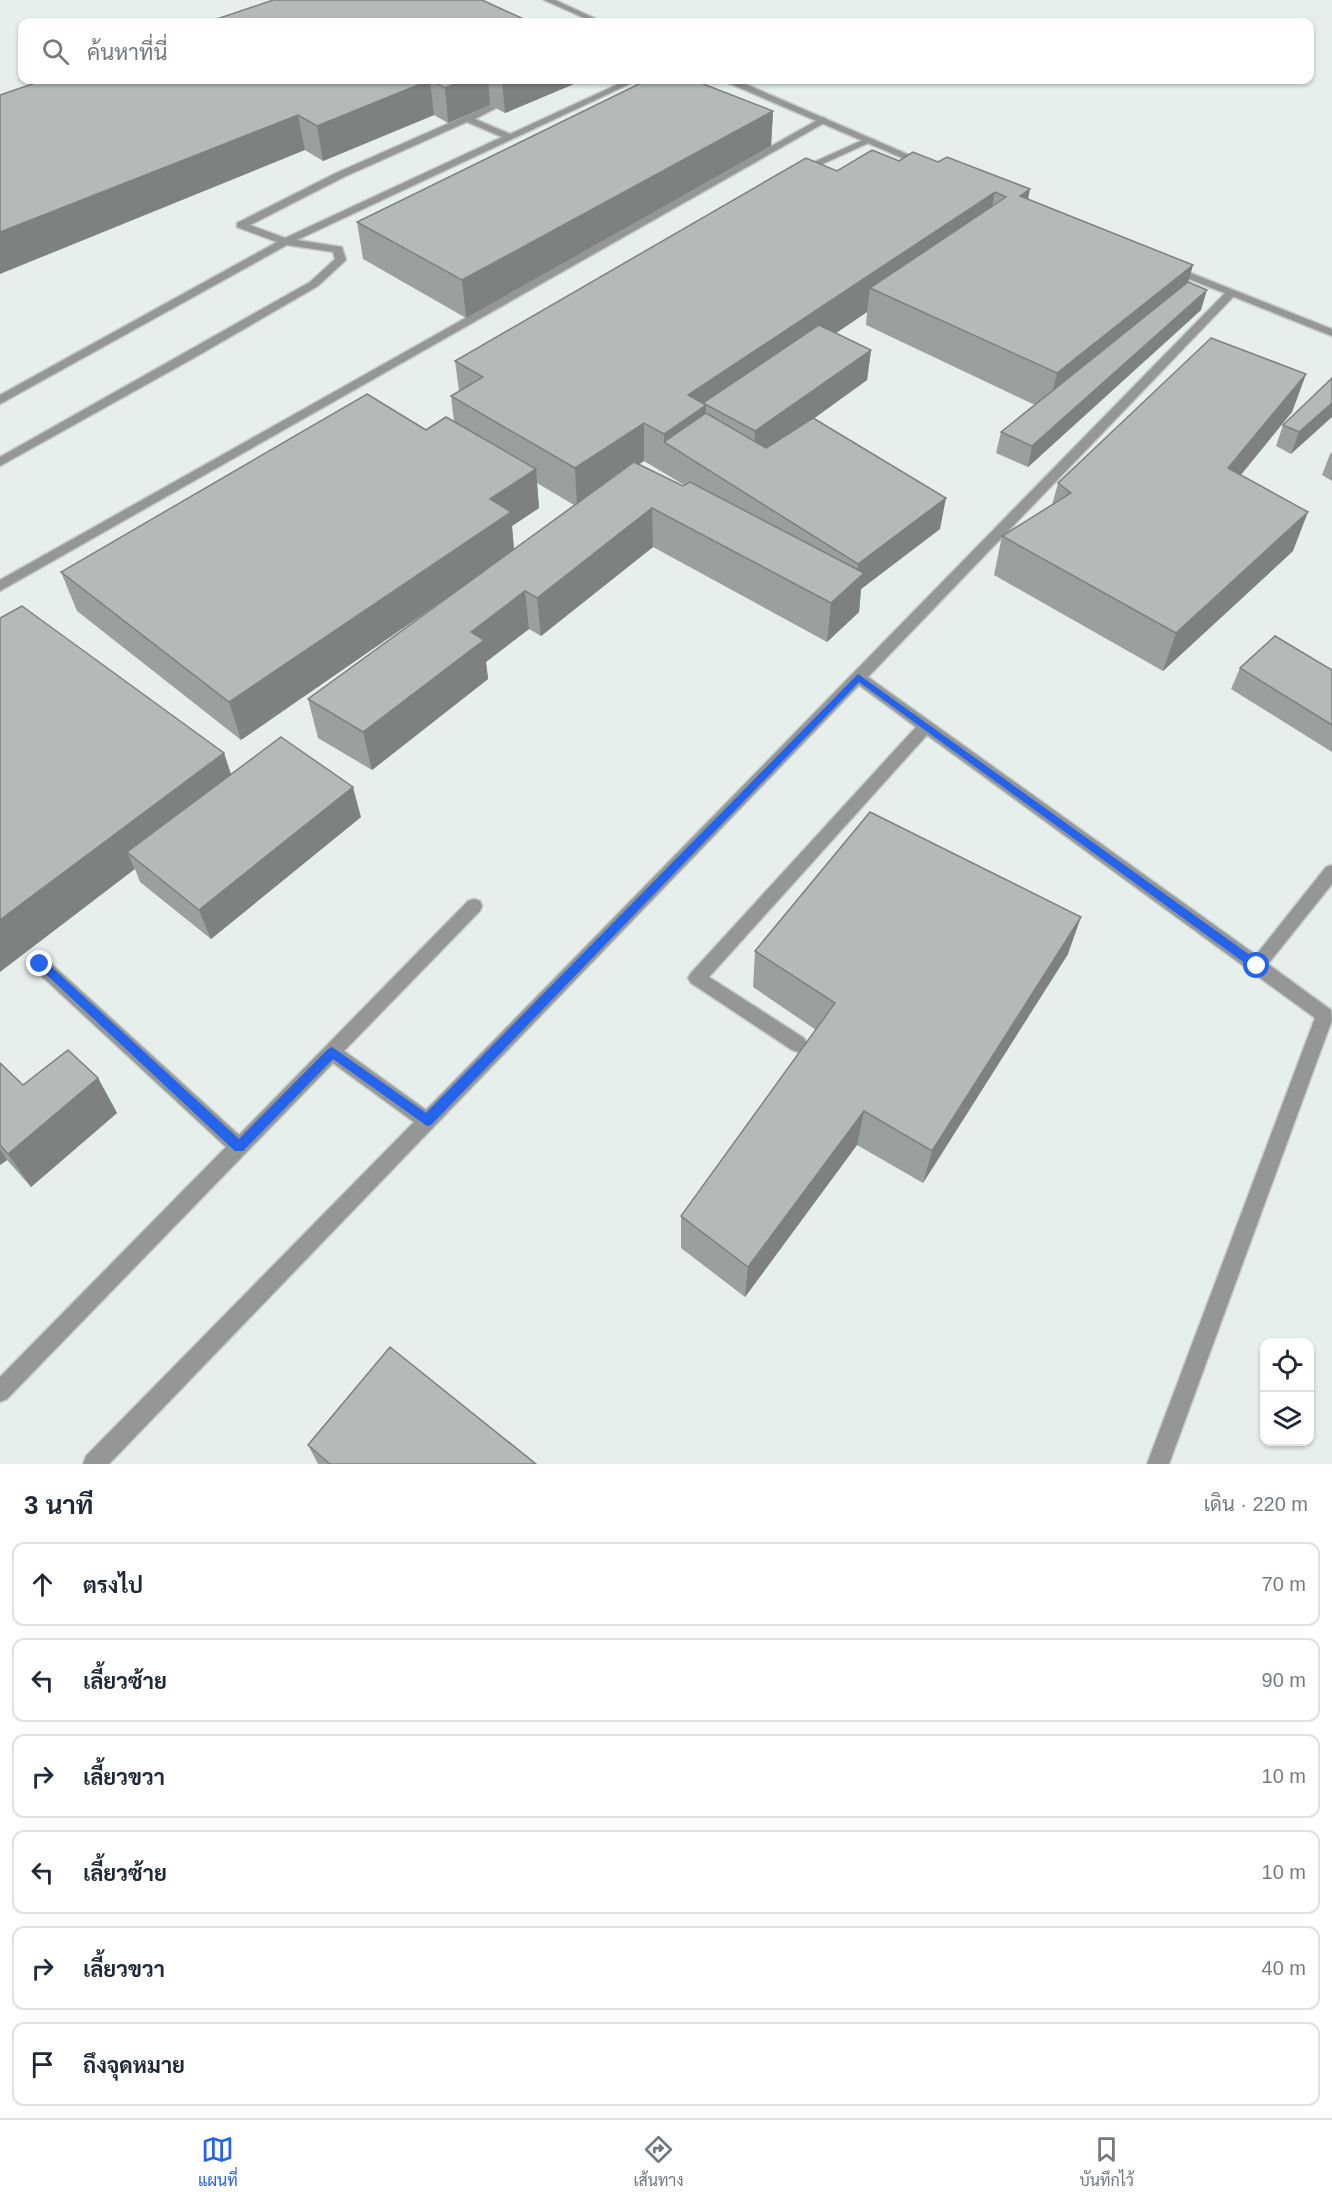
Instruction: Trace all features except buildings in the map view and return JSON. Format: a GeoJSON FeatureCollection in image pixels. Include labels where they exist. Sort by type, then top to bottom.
{"type":"FeatureCollection","features":[{"type":"Feature","properties":{"kind":"street"},"geometry":{"type":"LineString","coordinates":[[548,0],[590,18]]}},
{"type":"Feature","properties":{"kind":"street"},"geometry":{"type":"LineString","coordinates":[[0,400],[261,253],[618,84]]}},
{"type":"Feature","properties":{"kind":"street"},"geometry":{"type":"LineString","coordinates":[[738,84],[936,168]]}},
{"type":"Feature","properties":{"kind":"street"},"geometry":{"type":"LineString","coordinates":[[0,462],[305,289],[340,260],[338,249],[287,242],[241,225],[282,202],[465,118],[494,107]]}},
{"type":"Feature","properties":{"kind":"street"},"geometry":{"type":"LineString","coordinates":[[465,118],[509,137]]}},
{"type":"Feature","properties":{"kind":"street"},"geometry":{"type":"LineString","coordinates":[[0,586],[823,120]]}},
{"type":"Feature","properties":{"kind":"street"},"geometry":{"type":"LineString","coordinates":[[784,177],[826,164],[870,140]]}},
{"type":"Feature","properties":{"kind":"street"},"geometry":{"type":"LineString","coordinates":[[1165,265],[1332,333]]}},
{"type":"Feature","properties":{"kind":"street"},"geometry":{"type":"LineString","coordinates":[[94,1464],[1231,293]]}},
{"type":"Feature","properties":{"kind":"street"},"geometry":{"type":"LineString","coordinates":[[858,677],[1325,1016],[1158,1464]]}},
{"type":"Feature","properties":{"kind":"street"},"geometry":{"type":"LineString","coordinates":[[798,1044],[697,978],[926,726]]}},
{"type":"Feature","properties":{"kind":"street"},"geometry":{"type":"LineString","coordinates":[[1257,966],[1332,872]]}},
{"type":"Feature","properties":{"kind":"street"},"geometry":{"type":"LineString","coordinates":[[0,1392],[474,906]]}},
{"type":"Feature","properties":{"kind":"street"},"geometry":{"type":"LineString","coordinates":[[40,964],[239,1147]]}},
{"type":"Feature","properties":{"kind":"street"},"geometry":{"type":"LineString","coordinates":[[332,1052],[427,1121]]}},
{"type":"Feature","properties":{"kind":"route"},"geometry":{"type":"LineString","coordinates":[[40,964],[239,1147],[332,1052],[427,1121],[858,677],[1257,966]]}}]}
